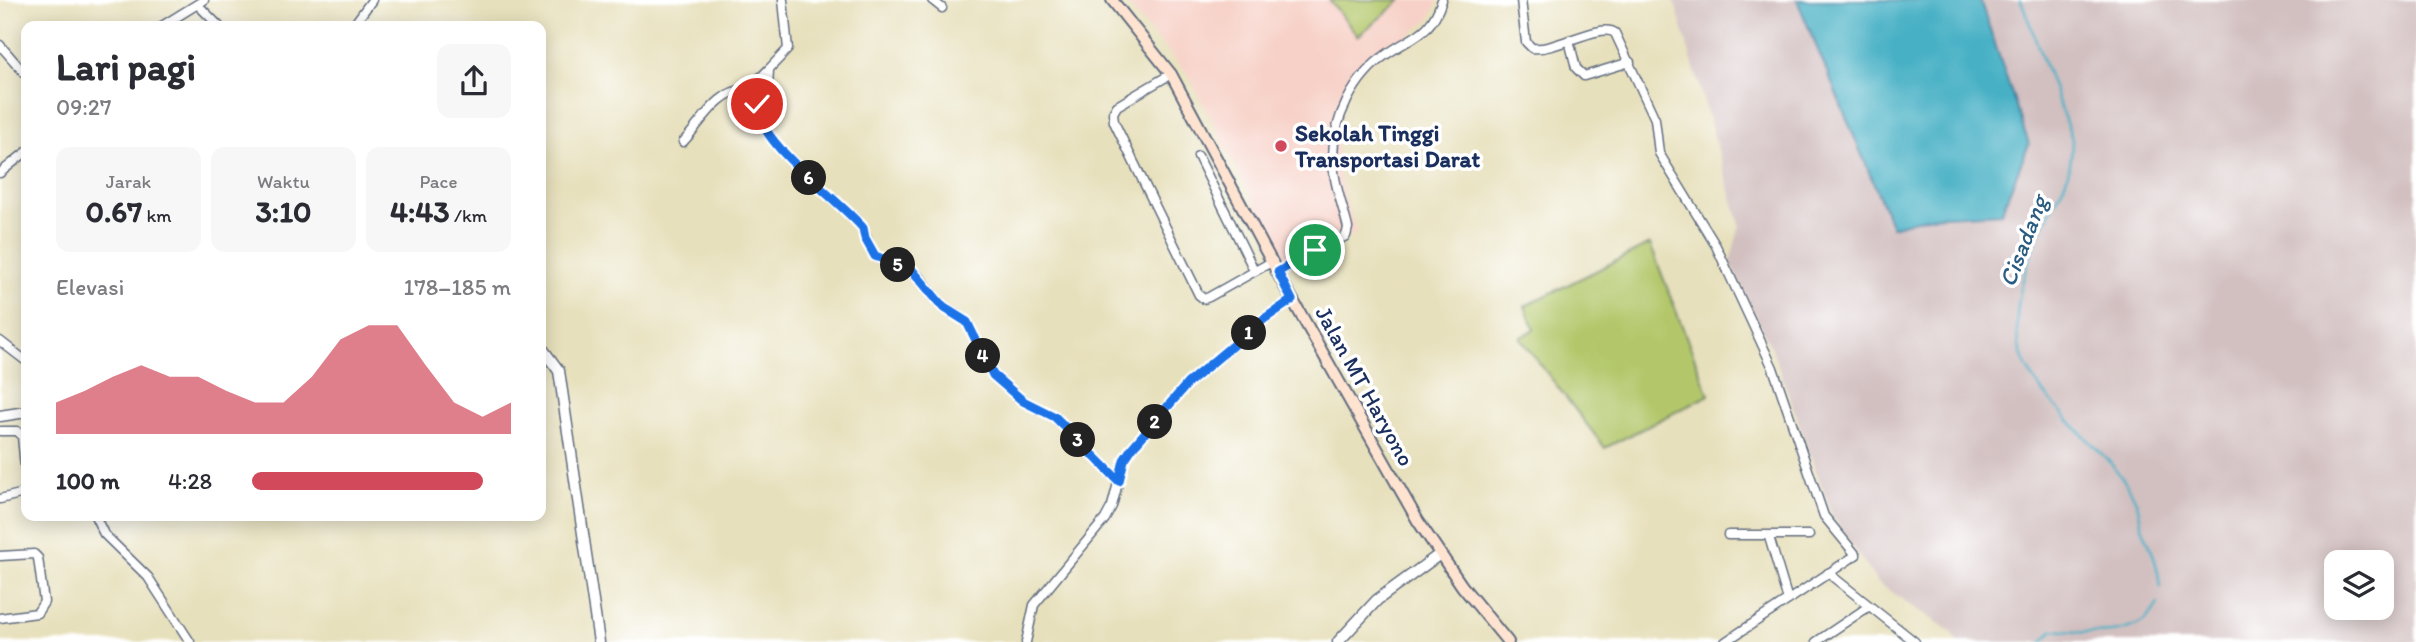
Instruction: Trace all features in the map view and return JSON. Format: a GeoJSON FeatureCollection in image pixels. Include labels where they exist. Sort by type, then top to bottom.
{"type":"FeatureCollection","features":[{"type":"Feature","properties":{"kind":"main road","name":"Jalan MT Haryono"},"geometry":{"type":"LineString","coordinates":[[1112,0],[1171,74],[1292,300],[1397,486],[1440,554],[1508,642]]}},
{"type":"Feature","properties":{"kind":"street"},"geometry":{"type":"LineString","coordinates":[[357,21],[372,0]]}},
{"type":"Feature","properties":{"kind":"street"},"geometry":{"type":"LineString","coordinates":[[683,142],[712,107],[740,89],[748,90],[788,49],[783,0]]}},
{"type":"Feature","properties":{"kind":"street"},"geometry":{"type":"LineString","coordinates":[[932,0],[942,8]]}},
{"type":"Feature","properties":{"kind":"street"},"geometry":{"type":"LineString","coordinates":[[1171,74],[1118,106],[1113,113],[1114,122],[1199,295],[1204,299],[1254,270],[1276,266],[1346,236],[1348,228],[1333,162],[1338,120],[1346,102],[1371,67],[1429,29],[1442,0]]}},
{"type":"Feature","properties":{"kind":"street"},"geometry":{"type":"LineString","coordinates":[[1521,0],[1526,42],[1530,46],[1540,49],[1612,30],[1630,62],[1655,119],[1659,153],[1716,246],[1773,368],[1824,516],[1854,556],[1725,642]]}},
{"type":"Feature","properties":{"kind":"street"},"geometry":{"type":"LineString","coordinates":[[170,21],[201,2],[215,21]]}},
{"type":"Feature","properties":{"kind":"street"},"geometry":{"type":"LineString","coordinates":[[1569,40],[1576,68],[1584,76],[1630,62]]}},
{"type":"Feature","properties":{"kind":"street"},"geometry":{"type":"LineString","coordinates":[[0,45],[21,69]]}},
{"type":"Feature","properties":{"kind":"street"},"geometry":{"type":"LineString","coordinates":[[769,69],[768,89],[757,104],[757,114],[797,166],[858,221],[875,256],[912,270],[943,307],[967,322],[993,375],[1023,401],[1055,417],[1119,481]]}},
{"type":"Feature","properties":{"kind":"street"},"geometry":{"type":"LineString","coordinates":[[0,173],[21,156]]}},
{"type":"Feature","properties":{"kind":"street"},"geometry":{"type":"LineString","coordinates":[[1198,156],[1254,270]]}},
{"type":"Feature","properties":{"kind":"street"},"geometry":{"type":"LineString","coordinates":[[1026,642],[1034,605],[1105,519],[1124,460],[1132,448],[1188,383],[1264,319],[1292,300]]}},
{"type":"Feature","properties":{"kind":"street"},"geometry":{"type":"LineString","coordinates":[[0,341],[21,357]]}},
{"type":"Feature","properties":{"kind":"street"},"geometry":{"type":"LineString","coordinates":[[546,354],[559,371],[598,642]]}},
{"type":"Feature","properties":{"kind":"street"},"geometry":{"type":"LineString","coordinates":[[0,416],[21,413]]}},
{"type":"Feature","properties":{"kind":"street"},"geometry":{"type":"LineString","coordinates":[[0,431],[11,429],[21,435]]}},
{"type":"Feature","properties":{"kind":"street"},"geometry":{"type":"LineString","coordinates":[[0,499],[21,495]]}},
{"type":"Feature","properties":{"kind":"street"},"geometry":{"type":"LineString","coordinates":[[98,521],[104,534],[148,577],[190,642]]}},
{"type":"Feature","properties":{"kind":"street"},"geometry":{"type":"LineString","coordinates":[[1728,535],[1809,535]]}},
{"type":"Feature","properties":{"kind":"street"},"geometry":{"type":"LineString","coordinates":[[1769,537],[1788,600]]}},
{"type":"Feature","properties":{"kind":"street"},"geometry":{"type":"LineString","coordinates":[[0,556],[34,554],[38,558],[44,602],[37,613],[0,618]]}},
{"type":"Feature","properties":{"kind":"street"},"geometry":{"type":"LineString","coordinates":[[1338,642],[1361,616],[1401,581],[1440,554]]}},
{"type":"Feature","properties":{"kind":"street"},"geometry":{"type":"LineString","coordinates":[[1828,573],[1914,642]]}},
{"type":"Feature","properties":{"kind":"street"},"geometry":{"type":"LineString","coordinates":[[1816,642],[1868,607]]}},
{"type":"Feature","properties":{"kind":"street"},"geometry":{"type":"LineString","coordinates":[[1349,642],[1361,616]]}},
{"type":"Feature","properties":{"kind":"shaded area","name":"Sekolah Tinggi Transportasi Darat"},"geometry":{"type":"Polygon","coordinates":[[[1124,0],[1439,0],[1429,20],[1354,74],[1338,105],[1337,162],[1344,197],[1357,233],[1287,266],[1189,76],[1124,0]]]}},
{"type":"Feature","properties":{"kind":"shaded area"},"geometry":{"type":"Polygon","coordinates":[[[1674,0],[2416,0],[2416,642],[1957,642],[1953,633],[1877,582],[1832,515],[1774,354],[1730,262],[1740,225],[1674,0]]]}},
{"type":"Feature","properties":{"kind":"green space"},"geometry":{"type":"Polygon","coordinates":[[[1329,0],[1401,0],[1358,36],[1329,0]]]}},
{"type":"Feature","properties":{"kind":"green space"},"geometry":{"type":"Polygon","coordinates":[[[1650,244],[1709,395],[1605,448],[1520,338],[1534,329],[1525,306],[1650,244]]]}},
{"type":"Feature","properties":{"kind":"water"},"geometry":{"type":"Polygon","coordinates":[[[1797,0],[1980,0],[2029,144],[2001,213],[1926,217],[1892,227],[1797,0]]]}},
{"type":"Feature","properties":{"kind":"waterway","name":"Cisadang"},"geometry":{"type":"LineString","coordinates":[[2021,0],[2072,139],[2067,177],[2042,228],[2026,270],[2017,316],[2019,346],[2033,379],[2058,410],[2113,466],[2131,492],[2155,559],[2160,587]]}},
{"type":"Feature","properties":{"kind":"waterway","name":"Cisadang"},"geometry":{"type":"LineString","coordinates":[[2042,642],[2053,630],[2097,633],[2127,629],[2150,615],[2158,603]]}},
{"type":"Feature","properties":{"kind":"place","name":"Sekolah Tinggi Transportasi Darat"},"geometry":{"type":"Point","coordinates":[1281,146]}},
{"type":"Feature","properties":{"kind":"route"},"geometry":{"type":"LineString","coordinates":[[757,104],[757,114],[761,122],[797,166],[858,221],[875,256],[887,263],[905,266],[920,277],[943,307],[960,315],[967,322],[993,375],[1023,401],[1055,417],[1119,481],[1124,460],[1132,448],[1188,383],[1264,319],[1292,300],[1278,272],[1315,250]]}}]}
